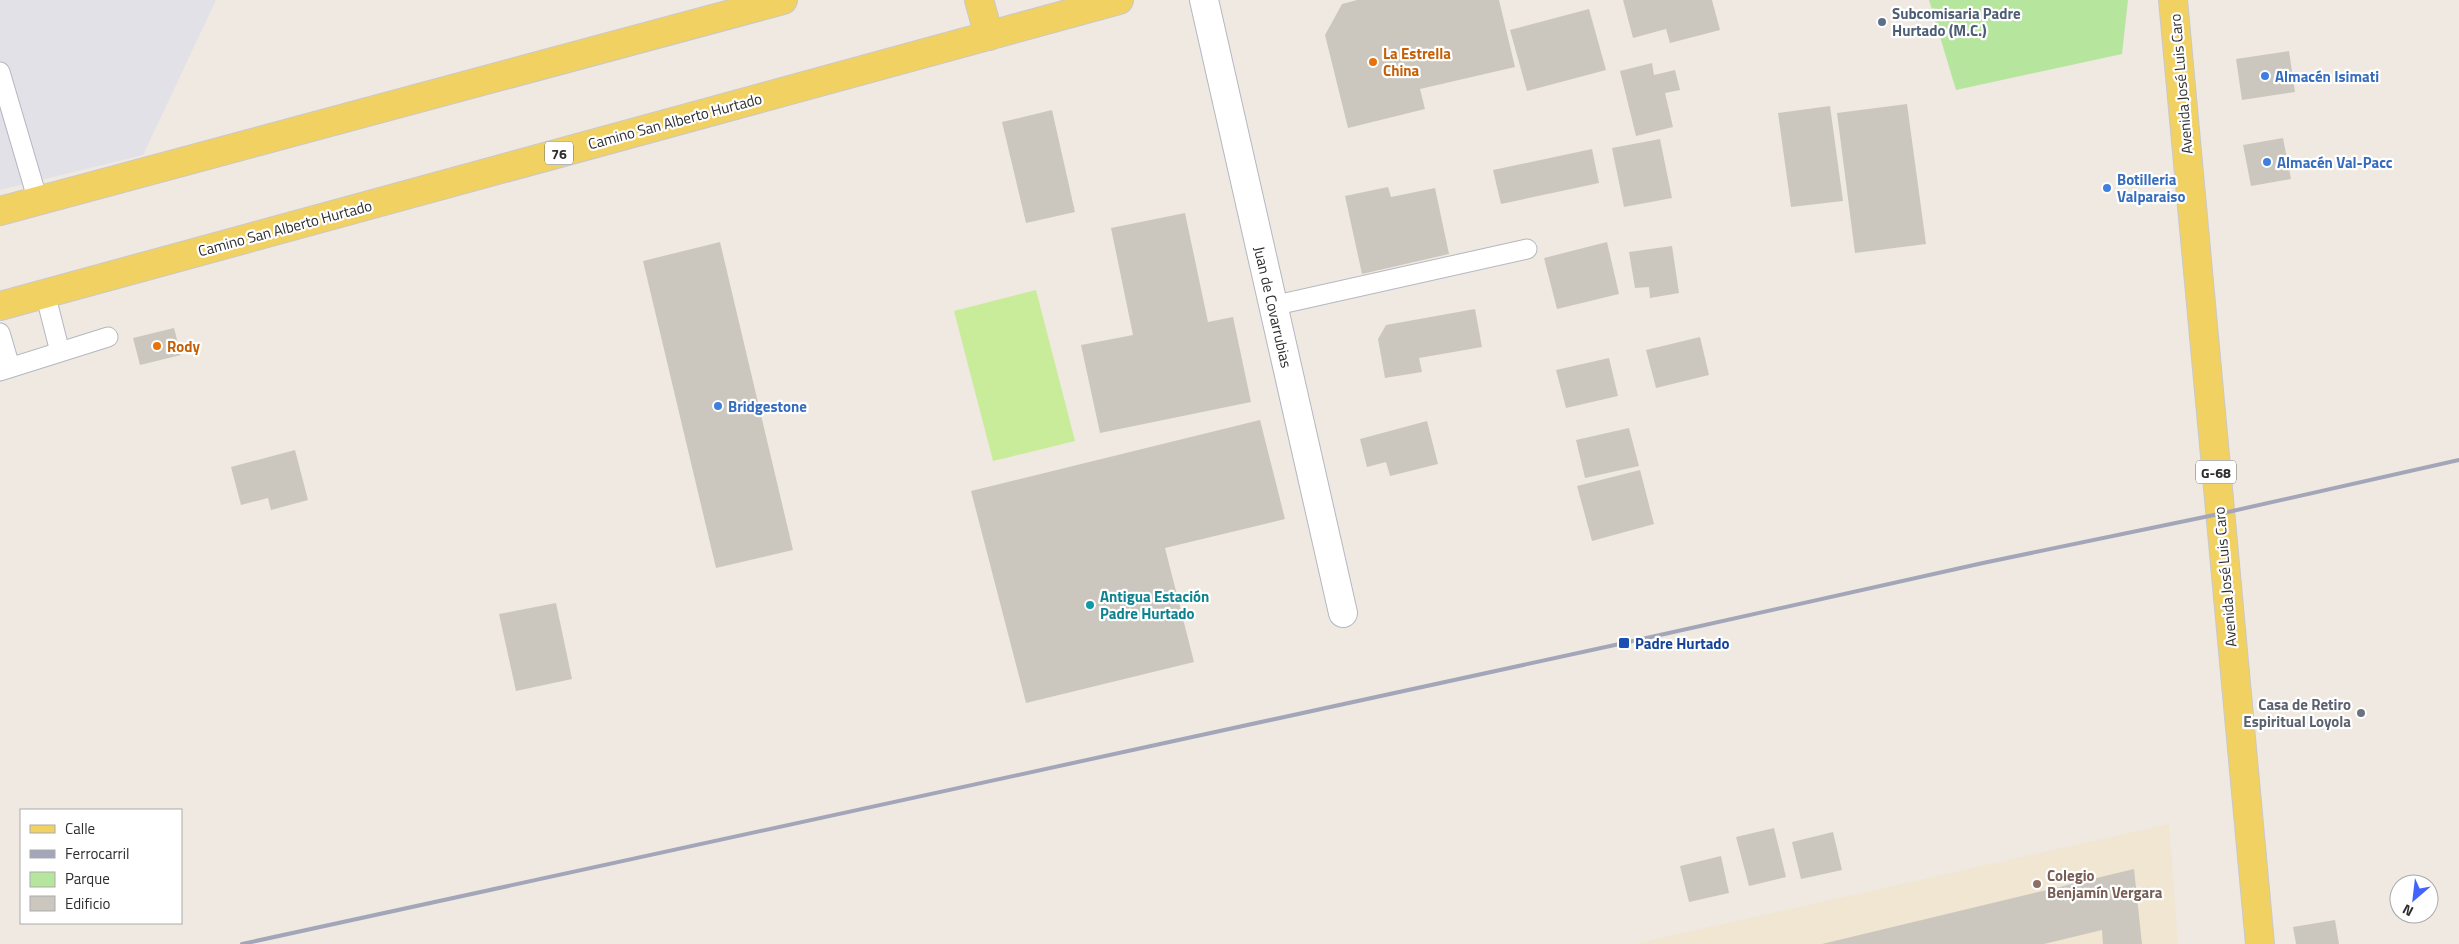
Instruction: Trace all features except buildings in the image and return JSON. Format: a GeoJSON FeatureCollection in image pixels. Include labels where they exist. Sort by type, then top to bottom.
{"type":"FeatureCollection","features":[{"type":"Feature","properties":{"kind":"main road"},"geometry":{"type":"LineString","coordinates":[[0,211],[783,0]]}},
{"type":"Feature","properties":{"kind":"main road"},"geometry":{"type":"LineString","coordinates":[[979,0],[989,36]]}},
{"type":"Feature","properties":{"kind":"main road","name":"Camino San Alberto Hurtado"},"geometry":{"type":"LineString","coordinates":[[0,306],[1119,0]]}},
{"type":"Feature","properties":{"kind":"main road","name":"Avenida José Luis Caro"},"geometry":{"type":"LineString","coordinates":[[2173,0],[2260,944]]}},
{"type":"Feature","properties":{"kind":"street","name":"Juan de Covarrubias"},"geometry":{"type":"LineString","coordinates":[[1204,0],[1343,613]]}},
{"type":"Feature","properties":{"kind":"lane"},"geometry":{"type":"LineString","coordinates":[[0,72],[38,201]]}},
{"type":"Feature","properties":{"kind":"lane"},"geometry":{"type":"LineString","coordinates":[[1272,306],[1528,249]]}},
{"type":"Feature","properties":{"kind":"lane"},"geometry":{"type":"LineString","coordinates":[[45,293],[60,352]]}},
{"type":"Feature","properties":{"kind":"lane"},"geometry":{"type":"LineString","coordinates":[[0,333],[5,369],[108,337]]}},
{"type":"Feature","properties":{"kind":"shaded area"},"geometry":{"type":"Polygon","coordinates":[[[0,0],[216,0],[143,155],[0,190],[0,0]]]}},
{"type":"Feature","properties":{"kind":"shaded area","name":"Colegio Benjamín Vergara"},"geometry":{"type":"Polygon","coordinates":[[[2169,824],[2178,944],[1634,944],[2169,824]]]}},
{"type":"Feature","properties":{"kind":"green space"},"geometry":{"type":"Polygon","coordinates":[[[1929,0],[2128,0],[2122,54],[1956,90],[1929,0]]]}},
{"type":"Feature","properties":{"kind":"green space"},"geometry":{"type":"Polygon","coordinates":[[[1036,290],[1075,441],[993,461],[954,311],[1036,290]]]}},
{"type":"Feature","properties":{"kind":"railway"},"geometry":{"type":"LineString","coordinates":[[242,944],[1983,563],[2219,514],[2459,460]]}},
{"type":"Feature","properties":{"kind":"place","name":"Subcomisaria Padre Hurtado (M.C.)"},"geometry":{"type":"Point","coordinates":[1882,22]}},
{"type":"Feature","properties":{"kind":"place","name":"La Estrella China"},"geometry":{"type":"Point","coordinates":[1373,62]}},
{"type":"Feature","properties":{"kind":"place","name":"Almacén Isimati"},"geometry":{"type":"Point","coordinates":[2265,76]}},
{"type":"Feature","properties":{"kind":"place","name":"Almacén Val-Pacc"},"geometry":{"type":"Point","coordinates":[2267,162]}},
{"type":"Feature","properties":{"kind":"place","name":"Botilleria Valparaiso"},"geometry":{"type":"Point","coordinates":[2107,188]}},
{"type":"Feature","properties":{"kind":"place","name":"Rody"},"geometry":{"type":"Point","coordinates":[157,346]}},
{"type":"Feature","properties":{"kind":"place","name":"Bridgestone"},"geometry":{"type":"Point","coordinates":[718,406]}},
{"type":"Feature","properties":{"kind":"place","name":"Antigua Estación Padre Hurtado"},"geometry":{"type":"Point","coordinates":[1090,605]}},
{"type":"Feature","properties":{"kind":"place","name":"Padre Hurtado"},"geometry":{"type":"Point","coordinates":[1624,643]}},
{"type":"Feature","properties":{"kind":"place","name":"Casa de Retiro Espiritual Loyola"},"geometry":{"type":"Point","coordinates":[2361,713]}},
{"type":"Feature","properties":{"kind":"place","name":"Colegio Benjamín Vergara"},"geometry":{"type":"Point","coordinates":[2037,884]}}]}
